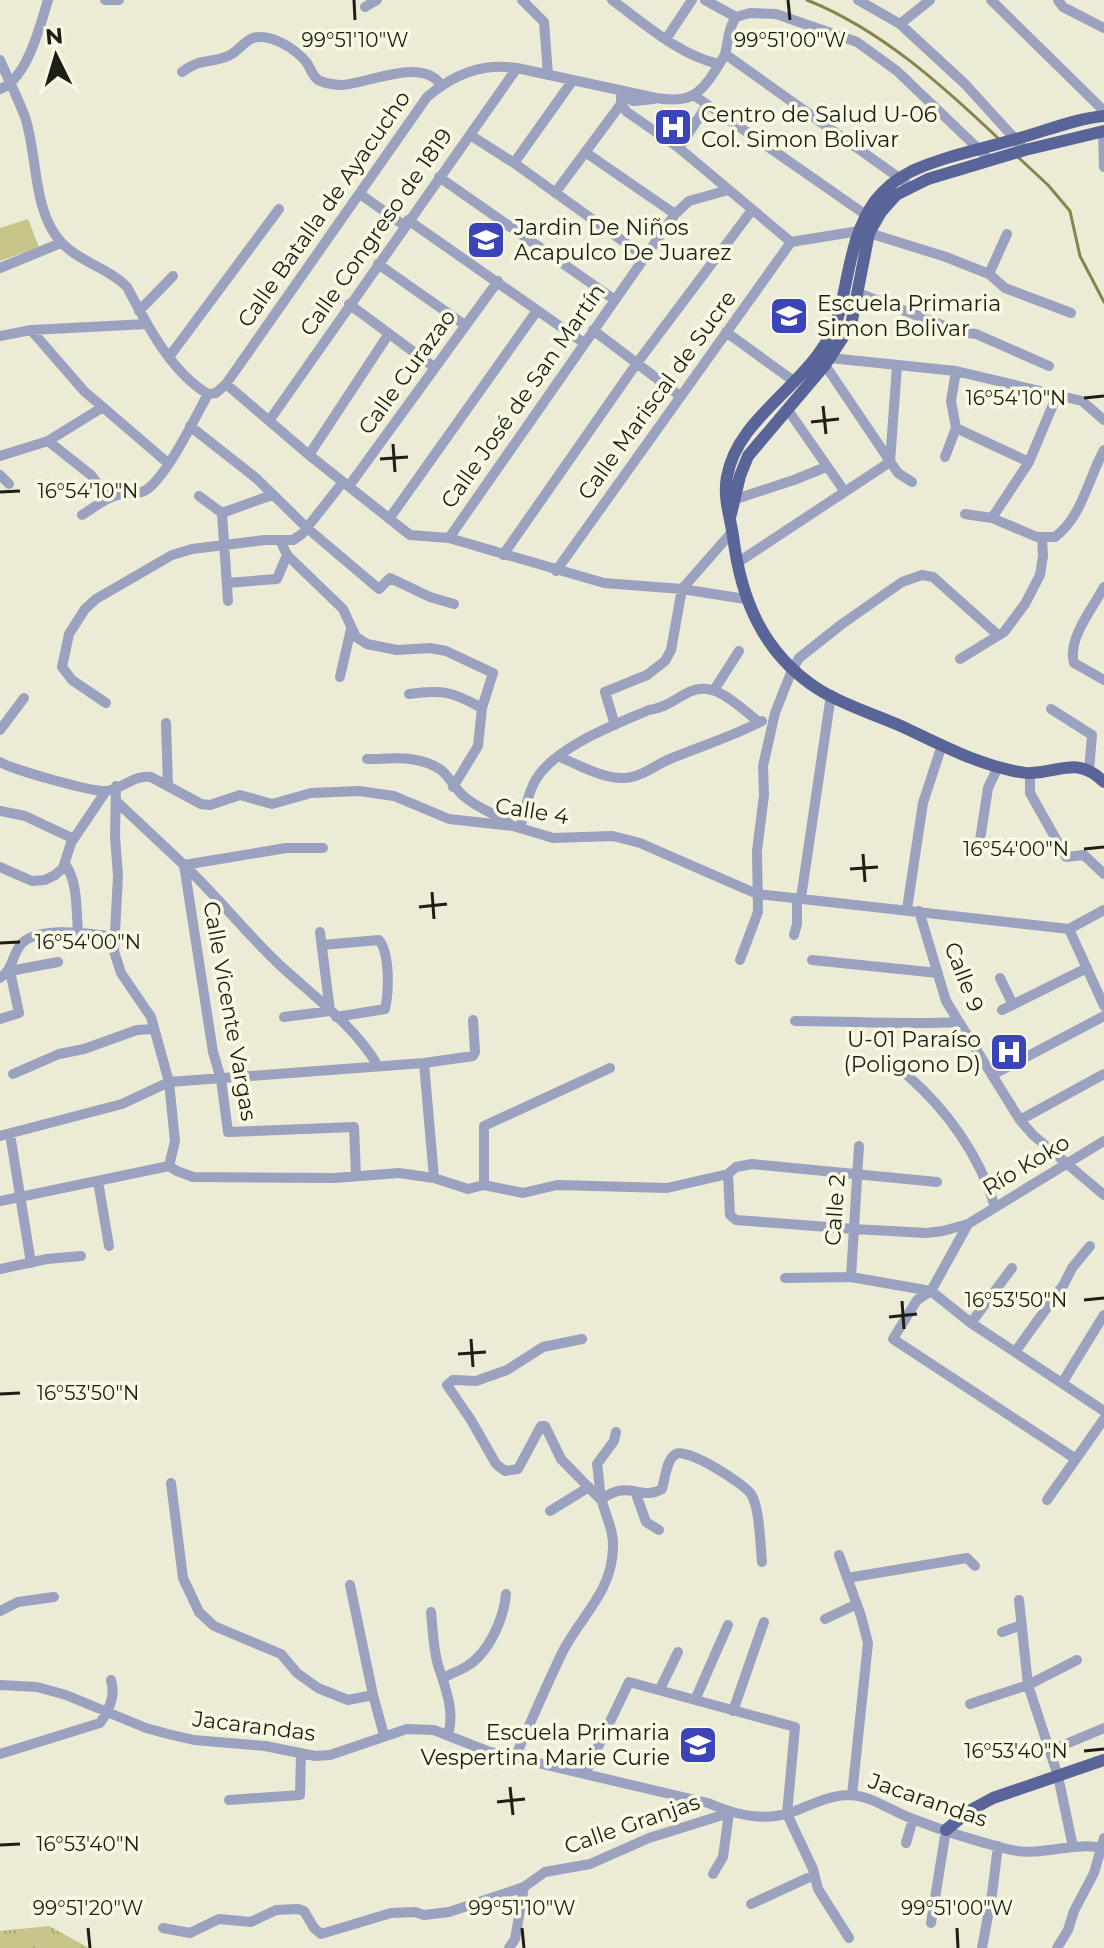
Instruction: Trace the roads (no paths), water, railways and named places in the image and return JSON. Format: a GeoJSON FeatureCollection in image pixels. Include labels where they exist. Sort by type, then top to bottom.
{"type":"FeatureCollection","features":[{"type":"Feature","properties":{"kind":"main road"},"geometry":{"type":"LineString","coordinates":[[731,505],[748,456],[827,361],[851,325],[858,293],[866,215],[890,184],[990,160],[1076,120],[1104,114]]}},
{"type":"Feature","properties":{"kind":"main road"},"geometry":{"type":"LineString","coordinates":[[1104,131],[980,149],[914,171],[864,232],[850,258],[831,337],[818,357],[738,446],[726,478],[732,532],[745,599],[762,631],[789,667],[831,695],[998,767],[1030,773],[1064,766],[1089,770],[1104,782]]}},
{"type":"Feature","properties":{"kind":"main road"},"geometry":{"type":"LineString","coordinates":[[946,1830],[969,1811],[993,1798],[1104,1760]]}},
{"type":"Feature","properties":{"kind":"street"},"geometry":{"type":"LineString","coordinates":[[5,87],[34,45],[48,0]]}},
{"type":"Feature","properties":{"kind":"street"},"geometry":{"type":"LineString","coordinates":[[105,0],[119,0]]}},
{"type":"Feature","properties":{"kind":"street"},"geometry":{"type":"LineString","coordinates":[[365,7],[377,0]]}},
{"type":"Feature","properties":{"kind":"street"},"geometry":{"type":"LineString","coordinates":[[522,0],[544,22],[548,75]]}},
{"type":"Feature","properties":{"kind":"street"},"geometry":{"type":"LineString","coordinates":[[612,0],[666,39],[703,61],[719,64]]}},
{"type":"Feature","properties":{"kind":"street"},"geometry":{"type":"LineString","coordinates":[[666,39],[692,0]]}},
{"type":"Feature","properties":{"kind":"street"},"geometry":{"type":"LineString","coordinates":[[705,0],[736,17],[750,13],[776,14],[857,42],[897,71],[990,160]]}},
{"type":"Feature","properties":{"kind":"street"},"geometry":{"type":"LineString","coordinates":[[858,0],[900,24],[965,84],[1021,144]]}},
{"type":"Feature","properties":{"kind":"street"},"geometry":{"type":"LineString","coordinates":[[900,24],[930,0]]}},
{"type":"Feature","properties":{"kind":"street"},"geometry":{"type":"LineString","coordinates":[[991,0],[1104,114]]}},
{"type":"Feature","properties":{"kind":"street"},"geometry":{"type":"LineString","coordinates":[[1058,0],[1063,7],[1104,28]]}},
{"type":"Feature","properties":{"kind":"street"},"geometry":{"type":"LineString","coordinates":[[736,17],[725,40],[725,54],[706,86],[695,96],[866,215]]}},
{"type":"Feature","properties":{"kind":"street"},"geometry":{"type":"LineString","coordinates":[[182,72],[194,63],[230,56],[248,40],[268,37],[289,47],[304,60],[317,79],[338,86],[362,83],[383,75],[419,72],[436,78],[441,85]]}},
{"type":"Feature","properties":{"kind":"street"},"geometry":{"type":"LineString","coordinates":[[725,54],[905,182]]}},
{"type":"Feature","properties":{"kind":"street"},"geometry":{"type":"LineString","coordinates":[[0,60],[5,87],[25,117],[42,200],[61,243],[119,278],[169,357],[199,389],[208,394],[216,393],[226,384],[410,535],[449,538],[604,583],[682,589],[745,599]]}},
{"type":"Feature","properties":{"kind":"street","name":"Calle Batalla de Ayacucho"},"geometry":{"type":"LineString","coordinates":[[226,384],[427,97],[441,85],[477,68],[495,65],[573,80],[621,96],[671,101],[695,96]]}},
{"type":"Feature","properties":{"kind":"street","name":"Calle Congreso de 1819"},"geometry":{"type":"LineString","coordinates":[[269,421],[517,68]]}},
{"type":"Feature","properties":{"kind":"street"},"geometry":{"type":"LineString","coordinates":[[514,163],[573,80]]}},
{"type":"Feature","properties":{"kind":"street"},"geometry":{"type":"LineString","coordinates":[[621,96],[627,112],[679,148],[791,242],[864,232],[946,257],[989,274],[1005,288],[1071,313]]}},
{"type":"Feature","properties":{"kind":"street"},"geometry":{"type":"LineString","coordinates":[[555,193],[621,96]]}},
{"type":"Feature","properties":{"kind":"street"},"geometry":{"type":"LineString","coordinates":[[679,148],[707,105]]}},
{"type":"Feature","properties":{"kind":"street"},"geometry":{"type":"LineString","coordinates":[[1104,131],[1104,167]]}},
{"type":"Feature","properties":{"kind":"street"},"geometry":{"type":"LineString","coordinates":[[470,135],[645,257]]}},
{"type":"Feature","properties":{"kind":"street"},"geometry":{"type":"LineString","coordinates":[[585,152],[675,214]]}},
{"type":"Feature","properties":{"kind":"street"},"geometry":{"type":"LineString","coordinates":[[439,177],[615,300]]}},
{"type":"Feature","properties":{"kind":"street","name":"Calle José de San Martín"},"geometry":{"type":"LineString","coordinates":[[449,538],[675,214],[689,201],[728,190]]}},
{"type":"Feature","properties":{"kind":"street"},"geometry":{"type":"LineString","coordinates":[[360,194],[498,281],[536,312],[584,343]]}},
{"type":"Feature","properties":{"kind":"street"},"geometry":{"type":"LineString","coordinates":[[169,357],[279,209]]}},
{"type":"Feature","properties":{"kind":"street"},"geometry":{"type":"LineString","coordinates":[[503,555],[637,363],[752,210]]}},
{"type":"Feature","properties":{"kind":"street"},"geometry":{"type":"LineString","coordinates":[[989,274],[1007,234]]}},
{"type":"Feature","properties":{"kind":"street","name":"Calle Mariscal de Sucre"},"geometry":{"type":"LineString","coordinates":[[556,571],[791,242]]}},
{"type":"Feature","properties":{"kind":"street"},"geometry":{"type":"LineString","coordinates":[[0,268],[61,243]]}},
{"type":"Feature","properties":{"kind":"street"},"geometry":{"type":"LineString","coordinates":[[378,264],[465,325]]}},
{"type":"Feature","properties":{"kind":"street"},"geometry":{"type":"LineString","coordinates":[[139,311],[173,276]]}},
{"type":"Feature","properties":{"kind":"street","name":"Calle Curazao"},"geometry":{"type":"LineString","coordinates":[[307,528],[346,484],[498,281]]}},
{"type":"Feature","properties":{"kind":"street"},"geometry":{"type":"LineString","coordinates":[[858,293],[960,332],[976,334],[1049,366]]}},
{"type":"Feature","properties":{"kind":"street"},"geometry":{"type":"LineString","coordinates":[[349,304],[434,367]]}},
{"type":"Feature","properties":{"kind":"street"},"geometry":{"type":"LineString","coordinates":[[389,519],[536,312]]}},
{"type":"Feature","properties":{"kind":"street"},"geometry":{"type":"LineString","coordinates":[[0,336],[31,330],[147,324]]}},
{"type":"Feature","properties":{"kind":"street"},"geometry":{"type":"LineString","coordinates":[[31,330],[84,391],[169,464]]}},
{"type":"Feature","properties":{"kind":"street"},"geometry":{"type":"LineString","coordinates":[[593,330],[680,396]]}},
{"type":"Feature","properties":{"kind":"street"},"geometry":{"type":"LineString","coordinates":[[726,332],[795,382]]}},
{"type":"Feature","properties":{"kind":"street"},"geometry":{"type":"LineString","coordinates":[[309,455],[388,335]]}},
{"type":"Feature","properties":{"kind":"street"},"geometry":{"type":"LineString","coordinates":[[827,361],[956,371],[1082,401],[1104,420]]}},
{"type":"Feature","properties":{"kind":"street"},"geometry":{"type":"LineString","coordinates":[[827,361],[890,462],[898,473],[912,482]]}},
{"type":"Feature","properties":{"kind":"street"},"geometry":{"type":"LineString","coordinates":[[890,462],[897,366]]}},
{"type":"Feature","properties":{"kind":"street"},"geometry":{"type":"LineString","coordinates":[[945,457],[956,428],[951,401],[956,371]]}},
{"type":"Feature","properties":{"kind":"street"},"geometry":{"type":"LineString","coordinates":[[82,515],[104,499],[145,491],[169,464],[208,394]]}},
{"type":"Feature","properties":{"kind":"street"},"geometry":{"type":"LineString","coordinates":[[992,518],[1029,462],[1057,395]]}},
{"type":"Feature","properties":{"kind":"street"},"geometry":{"type":"LineString","coordinates":[[0,456],[48,441],[103,407]]}},
{"type":"Feature","properties":{"kind":"street"},"geometry":{"type":"LineString","coordinates":[[788,410],[845,492]]}},
{"type":"Feature","properties":{"kind":"street"},"geometry":{"type":"LineString","coordinates":[[190,426],[256,478],[307,528],[379,589],[390,578],[430,597],[454,604]]}},
{"type":"Feature","properties":{"kind":"street"},"geometry":{"type":"LineString","coordinates":[[956,428],[1029,462]]}},
{"type":"Feature","properties":{"kind":"street"},"geometry":{"type":"LineString","coordinates":[[48,441],[91,475],[105,494],[104,499]]}},
{"type":"Feature","properties":{"kind":"street"},"geometry":{"type":"LineString","coordinates":[[965,514],[992,518],[1042,537],[1055,537],[1086,493],[1104,450]]}},
{"type":"Feature","properties":{"kind":"street"},"geometry":{"type":"LineString","coordinates":[[737,563],[890,462]]}},
{"type":"Feature","properties":{"kind":"street"},"geometry":{"type":"LineString","coordinates":[[731,505],[826,467]]}},
{"type":"Feature","properties":{"kind":"street"},"geometry":{"type":"LineString","coordinates":[[0,475],[9,484]]}},
{"type":"Feature","properties":{"kind":"street"},"geometry":{"type":"LineString","coordinates":[[222,513],[272,495]]}},
{"type":"Feature","properties":{"kind":"street"},"geometry":{"type":"LineString","coordinates":[[199,496],[222,513],[228,601]]}},
{"type":"Feature","properties":{"kind":"street"},"geometry":{"type":"LineString","coordinates":[[106,703],[72,680],[62,667],[69,634],[85,609],[96,599],[172,555],[192,549],[293,540],[307,528]]}},
{"type":"Feature","properties":{"kind":"street"},"geometry":{"type":"LineString","coordinates":[[615,725],[605,692],[647,675],[665,661],[672,643],[682,589],[732,532]]}},
{"type":"Feature","properties":{"kind":"street"},"geometry":{"type":"LineString","coordinates":[[960,659],[1004,632],[1025,604],[1040,575],[1042,537]]}},
{"type":"Feature","properties":{"kind":"street"},"geometry":{"type":"LineString","coordinates":[[280,540],[287,555],[343,609],[356,637],[367,644],[397,650],[430,648],[446,651],[493,673],[482,708],[478,746],[453,787]]}},
{"type":"Feature","properties":{"kind":"street"},"geometry":{"type":"LineString","coordinates":[[227,583],[277,579],[287,555]]}},
{"type":"Feature","properties":{"kind":"street"},"geometry":{"type":"LineString","coordinates":[[740,960],[758,912],[757,851],[764,795],[763,766],[789,667],[842,624],[902,582],[928,575],[998,635]]}},
{"type":"Feature","properties":{"kind":"street"},"geometry":{"type":"LineString","coordinates":[[1104,587],[1073,644],[1074,663],[1104,680]]}},
{"type":"Feature","properties":{"kind":"street"},"geometry":{"type":"LineString","coordinates":[[340,677],[351,629]]}},
{"type":"Feature","properties":{"kind":"street"},"geometry":{"type":"LineString","coordinates":[[714,690],[739,651]]}},
{"type":"Feature","properties":{"kind":"street"},"geometry":{"type":"LineString","coordinates":[[367,759],[401,756],[443,772],[453,787],[467,799],[516,827],[533,783],[578,741],[659,708],[703,686],[714,690],[759,722]]}},
{"type":"Feature","properties":{"kind":"street"},"geometry":{"type":"LineString","coordinates":[[409,694],[448,691],[482,708]]}},
{"type":"Feature","properties":{"kind":"street"},"geometry":{"type":"LineString","coordinates":[[794,935],[831,695]]}},
{"type":"Feature","properties":{"kind":"street"},"geometry":{"type":"LineString","coordinates":[[0,730],[24,698]]}},
{"type":"Feature","properties":{"kind":"street"},"geometry":{"type":"LineString","coordinates":[[1051,709],[1092,735],[1089,770]]}},
{"type":"Feature","properties":{"kind":"street"},"geometry":{"type":"LineString","coordinates":[[560,757],[589,770],[623,779],[718,743],[775,713]]}},
{"type":"Feature","properties":{"kind":"street"},"geometry":{"type":"LineString","coordinates":[[166,723],[168,786]]}},
{"type":"Feature","properties":{"kind":"street"},"geometry":{"type":"LineString","coordinates":[[907,909],[923,803],[942,745]]}},
{"type":"Feature","properties":{"kind":"street","name":"Calle 4"},"geometry":{"type":"LineString","coordinates":[[0,762],[44,776],[111,789],[142,775],[201,804],[210,805],[240,795],[272,804],[311,793],[359,791],[394,796],[449,819],[516,827],[553,838],[613,836],[640,843],[757,894],[1069,929]]}},
{"type":"Feature","properties":{"kind":"street"},"geometry":{"type":"LineString","coordinates":[[980,840],[988,788],[998,767]]}},
{"type":"Feature","properties":{"kind":"street"},"geometry":{"type":"LineString","coordinates":[[1030,773],[1030,793],[1065,855],[1084,855],[1104,874]]}},
{"type":"Feature","properties":{"kind":"street"},"geometry":{"type":"LineString","coordinates":[[0,867],[32,881],[55,875],[65,864],[74,839],[111,789],[117,802],[333,1014],[378,1066]]}},
{"type":"Feature","properties":{"kind":"street"},"geometry":{"type":"LineString","coordinates":[[117,802],[114,951],[121,973],[151,1017],[169,1082],[175,1141],[169,1166]]}},
{"type":"Feature","properties":{"kind":"street"},"geometry":{"type":"LineString","coordinates":[[0,811],[25,816],[74,839]]}},
{"type":"Feature","properties":{"kind":"street"},"geometry":{"type":"LineString","coordinates":[[184,865],[286,848],[323,848]]}},
{"type":"Feature","properties":{"kind":"street"},"geometry":{"type":"LineString","coordinates":[[65,864],[74,887],[78,931]]}},
{"type":"Feature","properties":{"kind":"street","name":"Calle Vicente Vargas"},"geometry":{"type":"LineString","coordinates":[[184,865],[228,1132],[354,1127],[356,1176]]}},
{"type":"Feature","properties":{"kind":"street"},"geometry":{"type":"LineString","coordinates":[[1104,910],[1069,929],[1087,968],[1099,978],[1104,1006]]}},
{"type":"Feature","properties":{"kind":"street","name":"Calle 9"},"geometry":{"type":"LineString","coordinates":[[919,911],[946,1001],[1020,1120],[1033,1135],[1103,1192]]}},
{"type":"Feature","properties":{"kind":"street"},"geometry":{"type":"LineString","coordinates":[[0,1019],[19,1013],[5,975],[20,945],[30,937],[78,931],[115,937]]}},
{"type":"Feature","properties":{"kind":"street"},"geometry":{"type":"LineString","coordinates":[[320,932],[333,1014]]}},
{"type":"Feature","properties":{"kind":"street"},"geometry":{"type":"LineString","coordinates":[[284,1017],[385,1009],[387,972],[382,941],[322,945]]}},
{"type":"Feature","properties":{"kind":"street"},"geometry":{"type":"LineString","coordinates":[[812,960],[938,973]]}},
{"type":"Feature","properties":{"kind":"street"},"geometry":{"type":"LineString","coordinates":[[5,975],[58,962]]}},
{"type":"Feature","properties":{"kind":"street"},"geometry":{"type":"LineString","coordinates":[[1002,1010],[1087,968]]}},
{"type":"Feature","properties":{"kind":"street"},"geometry":{"type":"LineString","coordinates":[[1000,978],[1013,1005]]}},
{"type":"Feature","properties":{"kind":"street"},"geometry":{"type":"LineString","coordinates":[[992,1075],[1104,1016]]}},
{"type":"Feature","properties":{"kind":"street"},"geometry":{"type":"LineString","coordinates":[[31,1263],[21,1197],[5,1135],[122,1104],[169,1082],[424,1063],[475,1055],[473,1020]]}},
{"type":"Feature","properties":{"kind":"street"},"geometry":{"type":"LineString","coordinates":[[795,1021],[907,1025],[958,1022]]}},
{"type":"Feature","properties":{"kind":"street"},"geometry":{"type":"LineString","coordinates":[[13,1074],[59,1054],[84,1049],[137,1030],[154,1029]]}},
{"type":"Feature","properties":{"kind":"street"},"geometry":{"type":"LineString","coordinates":[[424,1063],[434,1178]]}},
{"type":"Feature","properties":{"kind":"street"},"geometry":{"type":"LineString","coordinates":[[484,1185],[484,1126],[610,1068]]}},
{"type":"Feature","properties":{"kind":"street"},"geometry":{"type":"LineString","coordinates":[[1020,1120],[1104,1074]]}},
{"type":"Feature","properties":{"kind":"street"},"geometry":{"type":"LineString","coordinates":[[908,1076],[946,1113],[989,1187],[995,1207]]}},
{"type":"Feature","properties":{"kind":"street","name":"Río Koko"},"geometry":{"type":"LineString","coordinates":[[968,1224],[1104,1141]]}},
{"type":"Feature","properties":{"kind":"street","name":"Calle 2"},"geometry":{"type":"LineString","coordinates":[[851,1277],[859,1146]]}},
{"type":"Feature","properties":{"kind":"street"},"geometry":{"type":"LineString","coordinates":[[0,1201],[169,1166],[193,1177],[334,1178],[399,1173],[434,1178],[468,1189],[484,1185],[523,1193],[557,1185],[667,1188],[728,1174],[736,1167],[752,1164],[937,1182]]}},
{"type":"Feature","properties":{"kind":"street"},"geometry":{"type":"LineString","coordinates":[[728,1174],[732,1218],[926,1233],[968,1224]]}},
{"type":"Feature","properties":{"kind":"street"},"geometry":{"type":"LineString","coordinates":[[98,1181],[109,1246]]}},
{"type":"Feature","properties":{"kind":"street"},"geometry":{"type":"LineString","coordinates":[[968,1224],[931,1291],[917,1300],[893,1339],[1076,1459]]}},
{"type":"Feature","properties":{"kind":"street"},"geometry":{"type":"LineString","coordinates":[[1015,1352],[1090,1246]]}},
{"type":"Feature","properties":{"kind":"street"},"geometry":{"type":"LineString","coordinates":[[0,1269],[81,1256]]}},
{"type":"Feature","properties":{"kind":"street"},"geometry":{"type":"LineString","coordinates":[[971,1323],[1012,1268]]}},
{"type":"Feature","properties":{"kind":"street"},"geometry":{"type":"LineString","coordinates":[[785,1278],[851,1277],[931,1291],[971,1323],[1104,1411]]}},
{"type":"Feature","properties":{"kind":"street"},"geometry":{"type":"LineString","coordinates":[[1062,1383],[1104,1315]]}},
{"type":"Feature","properties":{"kind":"street"},"geometry":{"type":"LineString","coordinates":[[582,1339],[543,1347],[497,1374],[476,1381],[453,1380],[447,1385],[496,1464],[505,1471],[518,1469],[535,1434],[541,1426],[545,1426],[561,1459],[601,1500]]}},
{"type":"Feature","properties":{"kind":"street"},"geometry":{"type":"LineString","coordinates":[[1047,1500],[1104,1419]]}},
{"type":"Feature","properties":{"kind":"street"},"geometry":{"type":"LineString","coordinates":[[515,1757],[571,1636],[598,1601],[614,1551],[601,1500],[597,1464],[614,1441],[616,1432]]}},
{"type":"Feature","properties":{"kind":"street"},"geometry":{"type":"LineString","coordinates":[[601,1500],[611,1492],[625,1489],[656,1493],[662,1489],[670,1459],[677,1453],[686,1453],[721,1471],[753,1497],[762,1562]]}},
{"type":"Feature","properties":{"kind":"street"},"geometry":{"type":"LineString","coordinates":[[171,1483],[183,1578],[199,1612],[214,1626],[281,1654],[297,1673],[318,1688],[348,1700],[373,1695]]}},
{"type":"Feature","properties":{"kind":"street"},"geometry":{"type":"LineString","coordinates":[[550,1511],[589,1487]]}},
{"type":"Feature","properties":{"kind":"street"},"geometry":{"type":"LineString","coordinates":[[635,1491],[646,1522],[659,1530]]}},
{"type":"Feature","properties":{"kind":"street"},"geometry":{"type":"LineString","coordinates":[[839,1555],[867,1634],[868,1654],[852,1795]]}},
{"type":"Feature","properties":{"kind":"street"},"geometry":{"type":"LineString","coordinates":[[847,1578],[967,1558],[975,1566]]}},
{"type":"Feature","properties":{"kind":"street"},"geometry":{"type":"LineString","coordinates":[[350,1585],[384,1735]]}},
{"type":"Feature","properties":{"kind":"street"},"geometry":{"type":"LineString","coordinates":[[444,1678],[469,1665],[482,1653],[501,1618],[506,1594]]}},
{"type":"Feature","properties":{"kind":"street"},"geometry":{"type":"LineString","coordinates":[[0,1611],[18,1602],[54,1597]]}},
{"type":"Feature","properties":{"kind":"street"},"geometry":{"type":"LineString","coordinates":[[1019,1600],[1028,1685],[1058,1776],[1073,1847]]}},
{"type":"Feature","properties":{"kind":"street"},"geometry":{"type":"LineString","coordinates":[[825,1619],[857,1604]]}},
{"type":"Feature","properties":{"kind":"street"},"geometry":{"type":"LineString","coordinates":[[431,1612],[450,1717],[448,1735]]}},
{"type":"Feature","properties":{"kind":"street"},"geometry":{"type":"LineString","coordinates":[[733,1711],[764,1622]]}},
{"type":"Feature","properties":{"kind":"street"},"geometry":{"type":"LineString","coordinates":[[695,1700],[728,1625]]}},
{"type":"Feature","properties":{"kind":"street"},"geometry":{"type":"LineString","coordinates":[[1002,1632],[1022,1625]]}},
{"type":"Feature","properties":{"kind":"street"},"geometry":{"type":"LineString","coordinates":[[660,1689],[678,1652]]}},
{"type":"Feature","properties":{"kind":"street"},"geometry":{"type":"LineString","coordinates":[[970,1704],[1028,1685],[1077,1660]]}},
{"type":"Feature","properties":{"kind":"street"},"geometry":{"type":"LineString","coordinates":[[0,1754],[100,1723],[113,1695],[111,1680]]}},
{"type":"Feature","properties":{"kind":"street"},"geometry":{"type":"LineString","coordinates":[[585,1774],[629,1682],[795,1727],[787,1814],[818,1889],[849,1938]]}},
{"type":"Feature","properties":{"kind":"street","name":"Jacarandas"},"geometry":{"type":"LineString","coordinates":[[0,1685],[37,1687],[66,1695],[146,1728],[194,1740],[330,1755],[384,1735],[421,1728],[487,1751],[708,1803],[729,1813],[761,1816],[787,1814],[832,1797],[852,1795],[913,1819],[998,1846],[1029,1852],[1103,1844]]}},
{"type":"Feature","properties":{"kind":"street"},"geometry":{"type":"LineString","coordinates":[[1049,1751],[1104,1728]]}},
{"type":"Feature","properties":{"kind":"street"},"geometry":{"type":"LineString","coordinates":[[229,1800],[300,1795],[301,1754]]}},
{"type":"Feature","properties":{"kind":"street"},"geometry":{"type":"LineString","coordinates":[[713,1874],[723,1857],[729,1813]]}},
{"type":"Feature","properties":{"kind":"street","name":"Calle Granjas"},"geometry":{"type":"LineString","coordinates":[[163,1928],[190,1933],[219,1919],[251,1922],[276,1910],[298,1909],[304,1911],[321,1934],[391,1913],[415,1912],[424,1915],[449,1912],[524,1887],[545,1872],[590,1864],[649,1838],[729,1813]]}},
{"type":"Feature","properties":{"kind":"street"},"geometry":{"type":"LineString","coordinates":[[906,1843],[913,1819]]}},
{"type":"Feature","properties":{"kind":"street"},"geometry":{"type":"LineString","coordinates":[[931,1923],[946,1830]]}},
{"type":"Feature","properties":{"kind":"street"},"geometry":{"type":"LineString","coordinates":[[1057,1948],[1094,1873],[1103,1844]]}},
{"type":"Feature","properties":{"kind":"street"},"geometry":{"type":"LineString","coordinates":[[982,1948],[998,1846]]}},
{"type":"Feature","properties":{"kind":"street"},"geometry":{"type":"LineString","coordinates":[[751,1904],[814,1875]]}},
{"type":"Feature","properties":{"kind":"street"},"geometry":{"type":"LineString","coordinates":[[509,1948],[515,1939],[524,1887]]}},
{"type":"Feature","properties":{"kind":"waterway"},"geometry":{"type":"LineString","coordinates":[[807,0],[885,42],[999,139]]}},
{"type":"Feature","properties":{"kind":"waterway"},"geometry":{"type":"LineString","coordinates":[[1019,158],[1070,211],[1080,256],[1104,302]]}},
{"type":"Feature","properties":{"kind":"place","name":"Centro de Salud U-06 Col. Simon Bolivar"},"geometry":{"type":"Point","coordinates":[673,127]}},
{"type":"Feature","properties":{"kind":"place","name":"Jardin De Niños Acapulco De Juarez"},"geometry":{"type":"Point","coordinates":[486,240]}},
{"type":"Feature","properties":{"kind":"place","name":"Escuela Primaria Simon Bolivar"},"geometry":{"type":"Point","coordinates":[789,316]}},
{"type":"Feature","properties":{"kind":"place","name":"U-01 Paraíso (Poligono D)"},"geometry":{"type":"Point","coordinates":[1009,1052]}},
{"type":"Feature","properties":{"kind":"place","name":"Escuela Primaria Vespertina Marie Curie"},"geometry":{"type":"Point","coordinates":[698,1745]}}]}
